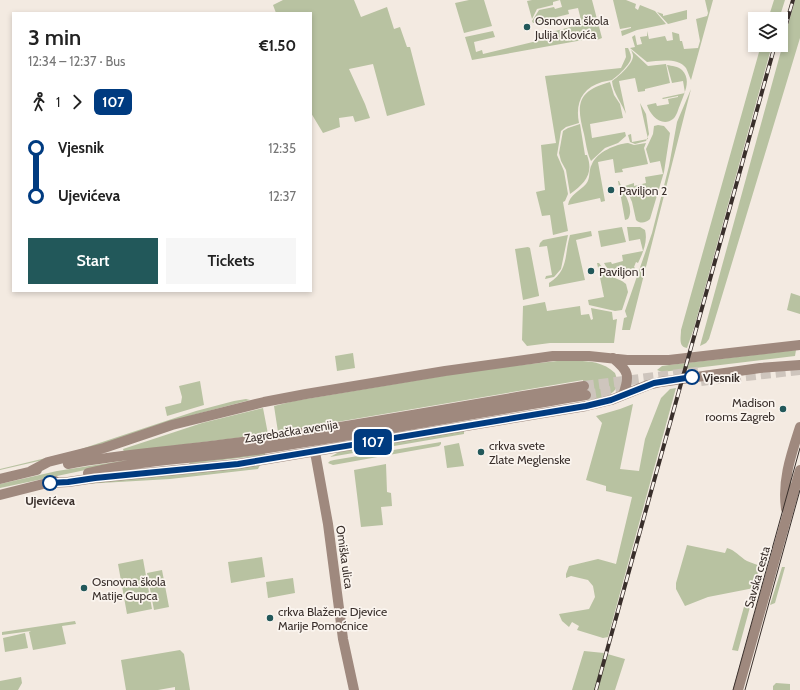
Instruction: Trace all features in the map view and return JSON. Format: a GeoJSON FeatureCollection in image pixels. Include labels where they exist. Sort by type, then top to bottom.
{"type":"FeatureCollection","features":[{"type":"Feature","properties":{"kind":"main road"},"geometry":{"type":"LineString","coordinates":[[31,472],[48,462],[104,448],[172,425],[264,402],[438,372],[553,356],[589,356],[641,360],[669,360],[800,345]]}},
{"type":"Feature","properties":{"kind":"main road"},"geometry":{"type":"LineString","coordinates":[[613,358],[624,367],[627,373],[628,382],[623,395]]}},
{"type":"Feature","properties":{"kind":"main road"},"geometry":{"type":"LineString","coordinates":[[50,483],[202,468],[314,452],[602,403],[654,383],[733,371],[800,365]]}},
{"type":"Feature","properties":{"kind":"main road","name":"Zagrebačka avenija"},"geometry":{"type":"LineString","coordinates":[[0,478],[71,463],[118,456],[206,447],[585,390],[268,448],[119,466],[0,495]]}},
{"type":"Feature","properties":{"kind":"main road"},"geometry":{"type":"LineString","coordinates":[[787,515],[784,489],[785,482],[800,427]]}},
{"type":"Feature","properties":{"kind":"main road","name":"Omiška ulica"},"geometry":{"type":"LineString","coordinates":[[314,452],[328,524],[343,639],[354,690]]}},
{"type":"Feature","properties":{"kind":"main road","name":"Savska cesta"},"geometry":{"type":"LineString","coordinates":[[738,690],[800,470]]}},
{"type":"Feature","properties":{"kind":"green space"},"geometry":{"type":"Polygon","coordinates":[[[283,0],[354,0],[361,17],[387,7],[394,29],[400,27],[407,47],[410,47],[425,105],[387,116],[373,64],[349,69],[370,118],[355,122],[353,116],[339,118],[340,127],[323,133],[312,115],[312,12],[276,12],[273,5],[283,0]]]}},
{"type":"Feature","properties":{"kind":"green space"},"geometry":{"type":"Polygon","coordinates":[[[469,0],[484,0],[492,26],[464,33],[455,3],[469,0]]]}},
{"type":"Feature","properties":{"kind":"green space"},"geometry":{"type":"Polygon","coordinates":[[[560,0],[553,2],[553,5],[537,9],[532,19],[527,1],[560,0]]]}},
{"type":"Feature","properties":{"kind":"green space"},"geometry":{"type":"Polygon","coordinates":[[[560,0],[592,0],[602,38],[597,40],[594,38],[472,60],[465,37],[493,31],[495,37],[474,42],[476,52],[482,50],[483,54],[537,41],[536,36],[582,24],[578,8],[568,10],[569,14],[533,23],[532,21],[539,10],[562,7],[560,0]]]}},
{"type":"Feature","properties":{"kind":"green space"},"geometry":{"type":"Polygon","coordinates":[[[613,0],[626,0],[636,4],[635,8],[638,10],[640,5],[655,11],[666,24],[637,30],[622,36],[621,31],[631,27],[620,29],[613,0]]]}},
{"type":"Feature","properties":{"kind":"green space"},"geometry":{"type":"Polygon","coordinates":[[[705,0],[713,0],[691,80],[686,68],[678,62],[668,60],[647,62],[630,48],[635,47],[632,37],[635,35],[637,45],[642,44],[640,37],[647,36],[647,31],[649,39],[665,36],[667,41],[673,40],[672,32],[679,34],[680,41],[682,41],[684,49],[698,48],[700,41],[696,19],[707,16],[708,13],[705,0]]]}},
{"type":"Feature","properties":{"kind":"green space"},"geometry":{"type":"Polygon","coordinates":[[[774,0],[785,0],[781,12],[770,12],[774,0]]]}},
{"type":"Feature","properties":{"kind":"green space"},"geometry":{"type":"Polygon","coordinates":[[[795,0],[800,0],[800,38],[709,339],[706,343],[700,346],[781,52],[788,52],[788,25],[795,0]]]}},
{"type":"Feature","properties":{"kind":"green space"},"geometry":{"type":"Polygon","coordinates":[[[687,10],[687,19],[668,24],[657,12],[663,14],[663,16],[687,10]]]}},
{"type":"Feature","properties":{"kind":"green space"},"geometry":{"type":"Polygon","coordinates":[[[625,48],[628,48],[631,56],[631,60],[627,66],[612,80],[589,88],[579,103],[579,123],[566,127],[561,131],[557,155],[564,171],[568,194],[563,202],[568,231],[553,235],[550,215],[542,216],[536,192],[545,190],[541,145],[556,143],[545,76],[621,68],[626,57],[625,48]]]}},
{"type":"Feature","properties":{"kind":"green space"},"geometry":{"type":"Polygon","coordinates":[[[631,50],[648,66],[666,64],[670,83],[638,92],[635,78],[619,81],[626,114],[614,90],[612,81],[631,63],[633,54],[631,50]]]}},
{"type":"Feature","properties":{"kind":"green space"},"geometry":{"type":"Polygon","coordinates":[[[759,52],[770,52],[694,328],[687,348],[681,344],[681,330],[759,52]]]}},
{"type":"Feature","properties":{"kind":"green space"},"geometry":{"type":"Polygon","coordinates":[[[667,65],[679,68],[685,74],[687,83],[685,92],[683,81],[672,83],[667,65]]]}},
{"type":"Feature","properties":{"kind":"green space"},"geometry":{"type":"Polygon","coordinates":[[[610,82],[614,95],[620,104],[623,118],[590,124],[592,138],[625,132],[626,136],[618,143],[605,148],[591,161],[581,124],[580,107],[585,94],[610,82]]]}},
{"type":"Feature","properties":{"kind":"green space"},"geometry":{"type":"Polygon","coordinates":[[[691,89],[630,330],[622,330],[624,318],[627,317],[625,311],[652,233],[669,166],[677,122],[691,89]]]}},
{"type":"Feature","properties":{"kind":"green space"},"geometry":{"type":"Polygon","coordinates":[[[685,93],[676,116],[669,121],[665,122],[657,119],[651,113],[647,105],[656,103],[657,106],[669,104],[668,99],[678,96],[662,98],[685,93]]]}},
{"type":"Feature","properties":{"kind":"green space"},"geometry":{"type":"Polygon","coordinates":[[[640,103],[646,114],[649,134],[648,137],[640,103]]]}},
{"type":"Feature","properties":{"kind":"green space"},"geometry":{"type":"Polygon","coordinates":[[[580,124],[585,155],[587,155],[589,162],[589,173],[584,182],[570,194],[566,170],[559,153],[563,131],[580,124]]]}},
{"type":"Feature","properties":{"kind":"green space"},"geometry":{"type":"Polygon","coordinates":[[[654,126],[664,126],[670,133],[664,172],[650,219],[645,222],[641,222],[636,220],[632,202],[625,186],[634,183],[634,186],[646,183],[645,177],[663,174],[660,161],[650,163],[646,149],[653,134],[654,126]]]}},
{"type":"Feature","properties":{"kind":"green space"},"geometry":{"type":"Polygon","coordinates":[[[631,134],[632,142],[647,139],[646,141],[635,144],[630,142],[628,135],[631,134]]]}},
{"type":"Feature","properties":{"kind":"green space"},"geometry":{"type":"Polygon","coordinates":[[[628,143],[634,145],[646,143],[644,148],[648,164],[622,169],[623,172],[615,173],[613,159],[598,162],[605,201],[601,202],[600,198],[568,205],[571,198],[588,182],[594,160],[607,149],[628,143]]]}},
{"type":"Feature","properties":{"kind":"green space"},"geometry":{"type":"Polygon","coordinates":[[[618,181],[628,200],[630,210],[628,219],[625,220],[618,181]]]}},
{"type":"Feature","properties":{"kind":"green space"},"geometry":{"type":"Polygon","coordinates":[[[622,227],[626,242],[601,247],[598,231],[622,227]]]}},
{"type":"Feature","properties":{"kind":"green space"},"geometry":{"type":"Polygon","coordinates":[[[627,227],[640,227],[645,230],[646,238],[643,251],[640,239],[629,241],[627,227]]]}},
{"type":"Feature","properties":{"kind":"green space"},"geometry":{"type":"Polygon","coordinates":[[[591,231],[592,236],[576,240],[585,280],[549,287],[549,283],[560,273],[563,268],[570,235],[591,231]]]}},
{"type":"Feature","properties":{"kind":"green space"},"geometry":{"type":"Polygon","coordinates":[[[568,235],[561,269],[554,277],[545,279],[546,276],[552,275],[547,246],[539,247],[540,243],[543,240],[568,235]]]}},
{"type":"Feature","properties":{"kind":"green space"},"geometry":{"type":"Polygon","coordinates":[[[530,248],[539,296],[523,300],[515,249],[530,248]]]}},
{"type":"Feature","properties":{"kind":"green space"},"geometry":{"type":"Polygon","coordinates":[[[643,251],[638,263],[636,262],[632,273],[628,275],[619,276],[615,274],[610,271],[604,263],[611,262],[612,264],[623,261],[622,255],[643,251]]]}},
{"type":"Feature","properties":{"kind":"green space"},"geometry":{"type":"Polygon","coordinates":[[[597,263],[599,263],[608,275],[626,284],[628,292],[622,310],[615,311],[589,305],[588,300],[604,297],[597,263]]]}},
{"type":"Feature","properties":{"kind":"green space"},"geometry":{"type":"Polygon","coordinates":[[[791,293],[800,296],[800,314],[787,310],[791,293]]]}},
{"type":"Feature","properties":{"kind":"green space"},"geometry":{"type":"Polygon","coordinates":[[[545,302],[547,311],[580,306],[581,315],[589,314],[591,320],[593,319],[591,308],[612,312],[613,320],[617,319],[614,343],[550,343],[527,346],[522,340],[523,306],[545,302]]]}},
{"type":"Feature","properties":{"kind":"green space"},"geometry":{"type":"Polygon","coordinates":[[[796,350],[795,356],[662,372],[657,370],[662,366],[796,350]]]}},
{"type":"Feature","properties":{"kind":"green space"},"geometry":{"type":"Polygon","coordinates":[[[353,353],[355,368],[337,371],[335,356],[353,353]]]}},
{"type":"Feature","properties":{"kind":"green space"},"geometry":{"type":"Polygon","coordinates":[[[557,361],[588,361],[602,365],[615,373],[617,386],[610,394],[599,398],[586,400],[583,380],[278,432],[274,406],[294,401],[478,370],[557,361]]]}},
{"type":"Feature","properties":{"kind":"green space"},"geometry":{"type":"Polygon","coordinates":[[[200,381],[204,405],[167,416],[165,407],[181,403],[182,397],[179,386],[200,381]]]}},
{"type":"Feature","properties":{"kind":"green space"},"geometry":{"type":"Polygon","coordinates":[[[676,388],[608,637],[603,638],[577,630],[579,626],[572,622],[569,627],[562,621],[559,614],[589,609],[595,597],[593,586],[588,580],[571,576],[566,578],[569,566],[598,559],[616,564],[632,497],[606,491],[606,486],[586,480],[602,423],[596,416],[633,404],[620,469],[639,471],[645,439],[661,398],[670,389],[676,388]]]}},
{"type":"Feature","properties":{"kind":"green space"},"geometry":{"type":"Polygon","coordinates":[[[246,399],[250,400],[193,415],[99,447],[0,470],[75,451],[196,411],[246,399]]]}},
{"type":"Feature","properties":{"kind":"green space"},"geometry":{"type":"Polygon","coordinates":[[[263,408],[268,434],[124,452],[123,449],[202,423],[263,408]]]}},
{"type":"Feature","properties":{"kind":"green space"},"geometry":{"type":"Polygon","coordinates":[[[464,431],[464,434],[330,457],[339,452],[464,431]]]}},
{"type":"Feature","properties":{"kind":"green space"},"geometry":{"type":"Polygon","coordinates":[[[441,442],[439,446],[333,465],[328,463],[334,460],[441,442]]]}},
{"type":"Feature","properties":{"kind":"green space"},"geometry":{"type":"Polygon","coordinates":[[[459,443],[464,466],[447,468],[444,446],[459,443]]]}},
{"type":"Feature","properties":{"kind":"green space"},"geometry":{"type":"Polygon","coordinates":[[[265,453],[265,455],[189,464],[190,462],[265,453]]]}},
{"type":"Feature","properties":{"kind":"green space"},"geometry":{"type":"Polygon","coordinates":[[[147,457],[0,488],[0,484],[57,471],[147,457]]]}},
{"type":"Feature","properties":{"kind":"green space"},"geometry":{"type":"Polygon","coordinates":[[[386,464],[387,492],[391,493],[392,506],[381,507],[383,525],[361,527],[354,470],[386,464]]]}},
{"type":"Feature","properties":{"kind":"green space"},"geometry":{"type":"Polygon","coordinates":[[[260,465],[258,469],[170,479],[84,484],[216,471],[260,465]]]}},
{"type":"Feature","properties":{"kind":"green space"},"geometry":{"type":"Polygon","coordinates":[[[687,545],[725,553],[727,548],[733,550],[747,561],[760,566],[754,588],[708,597],[685,606],[676,589],[676,583],[687,545]]]}},
{"type":"Feature","properties":{"kind":"green space"},"geometry":{"type":"Polygon","coordinates":[[[262,557],[265,577],[231,583],[228,562],[262,557]]]}},
{"type":"Feature","properties":{"kind":"green space"},"geometry":{"type":"Polygon","coordinates":[[[143,559],[152,609],[127,614],[118,564],[143,559]]]}},
{"type":"Feature","properties":{"kind":"green space"},"geometry":{"type":"Polygon","coordinates":[[[782,567],[785,567],[775,603],[770,605],[782,567]]]}},
{"type":"Feature","properties":{"kind":"green space"},"geometry":{"type":"Polygon","coordinates":[[[162,570],[169,607],[154,610],[147,573],[162,570]]]}},
{"type":"Feature","properties":{"kind":"green space"},"geometry":{"type":"Polygon","coordinates":[[[293,578],[295,593],[268,598],[266,582],[293,578]]]}},
{"type":"Feature","properties":{"kind":"green space"},"geometry":{"type":"Polygon","coordinates":[[[745,603],[749,604],[750,607],[738,651],[732,650],[745,603]]]}},
{"type":"Feature","properties":{"kind":"green space"},"geometry":{"type":"Polygon","coordinates":[[[75,621],[76,624],[62,626],[66,644],[33,650],[29,632],[31,631],[2,635],[2,632],[75,621]]]}},
{"type":"Feature","properties":{"kind":"green space"},"geometry":{"type":"Polygon","coordinates":[[[25,633],[28,648],[5,652],[3,638],[25,633]]]}},
{"type":"Feature","properties":{"kind":"green space"},"geometry":{"type":"Polygon","coordinates":[[[180,650],[184,654],[190,690],[175,690],[175,687],[158,690],[126,690],[121,660],[180,650]]]}},
{"type":"Feature","properties":{"kind":"green space"},"geometry":{"type":"Polygon","coordinates":[[[584,651],[604,653],[625,659],[615,690],[572,690],[584,651]]]}},
{"type":"Feature","properties":{"kind":"green space"},"geometry":{"type":"Polygon","coordinates":[[[21,677],[22,683],[18,690],[0,690],[0,681],[21,677]]]}},
{"type":"Feature","properties":{"kind":"green space"},"geometry":{"type":"Polygon","coordinates":[[[776,683],[790,684],[790,690],[773,690],[773,686],[776,683]]]}},
{"type":"Feature","properties":{"kind":"tunnel"},"geometry":{"type":"LineString","coordinates":[[701,381],[800,370]]}},
{"type":"Feature","properties":{"kind":"tunnel"},"geometry":{"type":"LineString","coordinates":[[584,386],[703,371]]}},
{"type":"Feature","properties":{"kind":"tunnel"},"geometry":{"type":"LineString","coordinates":[[586,395],[632,388]]}},
{"type":"Feature","properties":{"kind":"tram line"},"geometry":{"type":"LineString","coordinates":[[733,690],[800,448]]}},
{"type":"Feature","properties":{"kind":"tram line"},"geometry":{"type":"LineString","coordinates":[[745,690],[800,490]]}},
{"type":"Feature","properties":{"kind":"railway"},"geometry":{"type":"LineString","coordinates":[[788,18],[793,0]]}},
{"type":"Feature","properties":{"kind":"railway"},"geometry":{"type":"LineString","coordinates":[[596,690],[773,52]]}},
{"type":"Feature","properties":{"kind":"bus line","name":"107"},"geometry":{"type":"LineString","coordinates":[[50,483],[68,482],[107,476],[238,464],[314,452],[602,403],[654,383],[692,377]]}},
{"type":"Feature","properties":{"kind":"place","name":"Osnovna škola Julija Klovića"},"geometry":{"type":"Point","coordinates":[527,27]}},
{"type":"Feature","properties":{"kind":"place","name":"Paviljon 2"},"geometry":{"type":"Point","coordinates":[611,190]}},
{"type":"Feature","properties":{"kind":"place","name":"Paviljon 1"},"geometry":{"type":"Point","coordinates":[591,271]}},
{"type":"Feature","properties":{"kind":"place","name":"Vjesnik"},"geometry":{"type":"Point","coordinates":[692,377]}},
{"type":"Feature","properties":{"kind":"place","name":"Madison rooms Zagreb"},"geometry":{"type":"Point","coordinates":[783,409]}},
{"type":"Feature","properties":{"kind":"place","name":"crkva svete Zlate Meglenske"},"geometry":{"type":"Point","coordinates":[481,452]}},
{"type":"Feature","properties":{"kind":"place","name":"Ujevićeva"},"geometry":{"type":"Point","coordinates":[50,483]}},
{"type":"Feature","properties":{"kind":"place","name":"Osnovna škola Matije Gupca"},"geometry":{"type":"Point","coordinates":[84,588]}},
{"type":"Feature","properties":{"kind":"place","name":"crkva Blažene Djevice Marije Pomoćnice"},"geometry":{"type":"Point","coordinates":[270,618]}}]}
